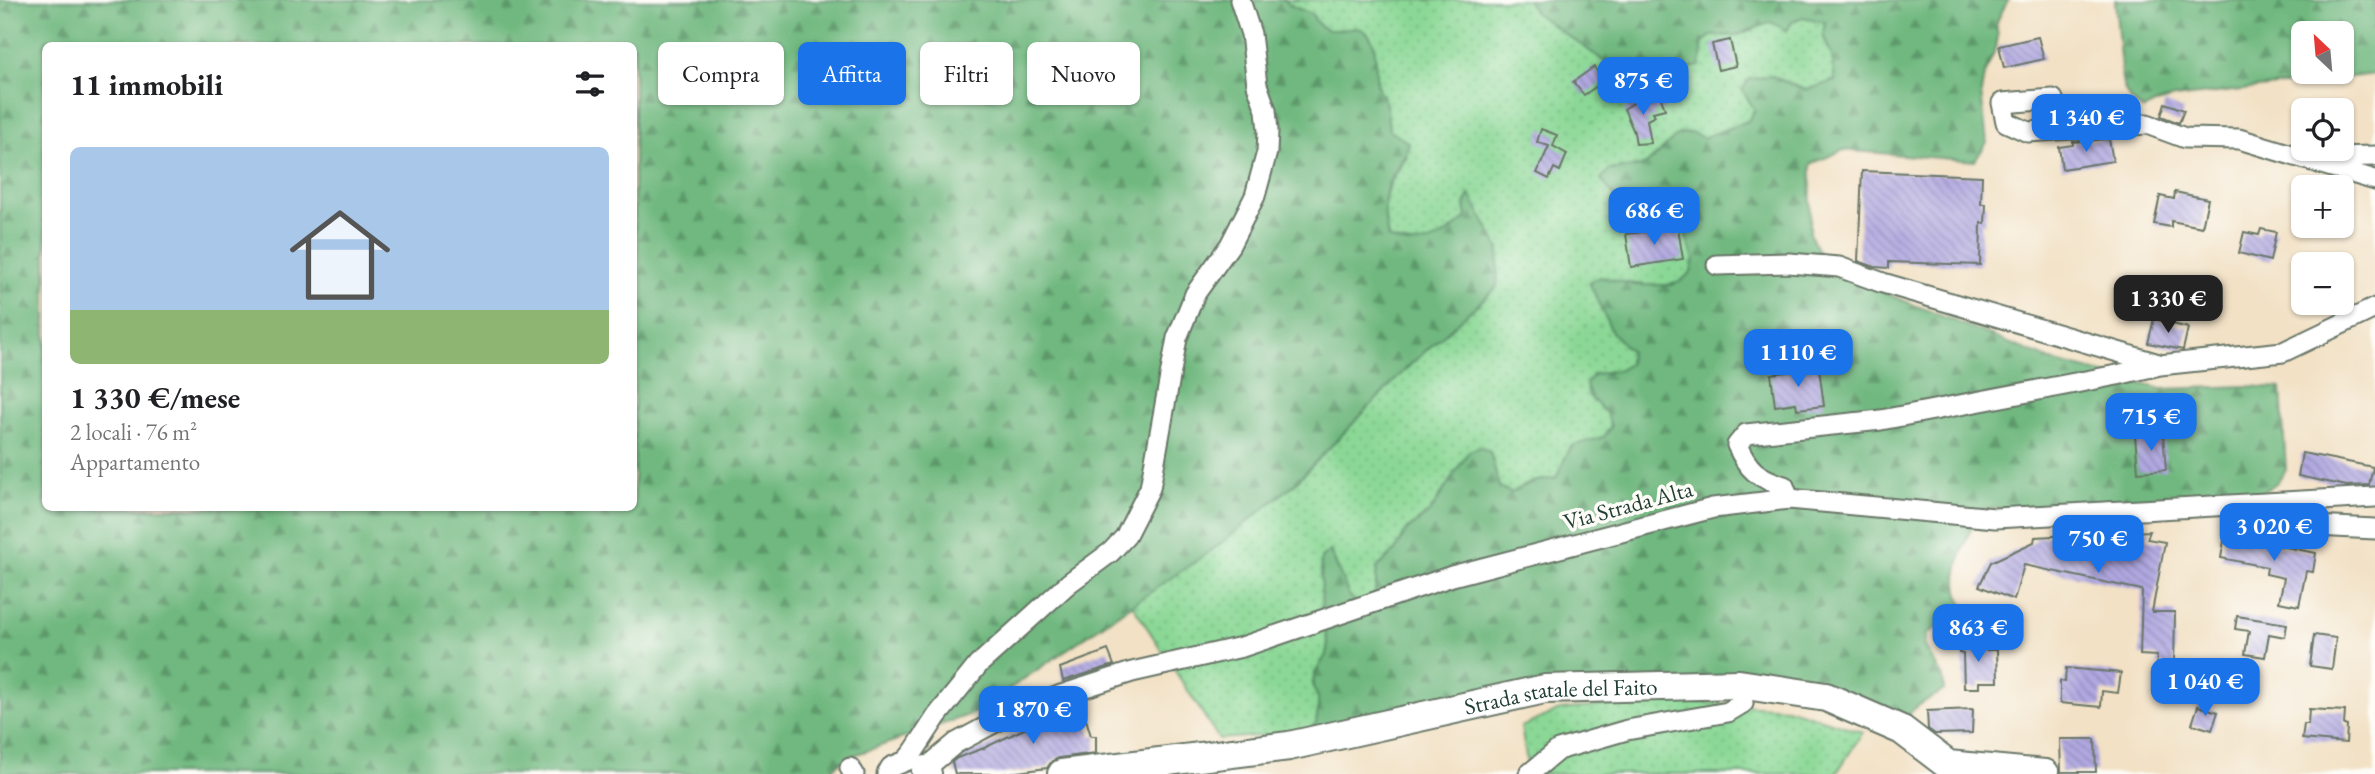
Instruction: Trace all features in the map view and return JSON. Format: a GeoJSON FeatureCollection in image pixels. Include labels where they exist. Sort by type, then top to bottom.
{"type":"FeatureCollection","features":[{"type":"Feature","properties":{"kind":"street"},"geometry":{"type":"LineString","coordinates":[[884,772],[905,761],[914,751],[937,716],[978,665],[1069,583],[1111,552],[1125,537],[1150,488],[1177,338],[1195,294],[1230,245],[1255,196],[1266,152],[1266,110],[1257,85],[1251,34],[1240,0]]}},
{"type":"Feature","properties":{"kind":"street"},"geometry":{"type":"LineString","coordinates":[[2061,129],[2147,124],[2185,138],[2239,139],[2375,180]]}},
{"type":"Feature","properties":{"kind":"street"},"geometry":{"type":"LineString","coordinates":[[2320,162],[2332,157],[2375,156]]}},
{"type":"Feature","properties":{"kind":"street"},"geometry":{"type":"LineString","coordinates":[[1717,265],[1789,263],[1839,267],[1883,283],[2160,365]]}},
{"type":"Feature","properties":{"kind":"street"},"geometry":{"type":"LineString","coordinates":[[1789,499],[1784,486],[1763,480],[1745,463],[1737,445],[1746,434],[1881,420],[2160,365],[2283,352],[2375,308]]}},
{"type":"Feature","properties":{"kind":"street","name":"Via Strada Alta"},"geometry":{"type":"LineString","coordinates":[[927,770],[956,743],[1001,719],[1061,695],[1132,672],[1242,647],[1452,576],[1713,508],[1789,499],[1995,518],[2375,497]]}},
{"type":"Feature","properties":{"kind":"street"},"geometry":{"type":"LineString","coordinates":[[2252,504],[2271,518],[2315,526],[2375,529]]}},
{"type":"Feature","properties":{"kind":"street"},"geometry":{"type":"LineString","coordinates":[[1529,774],[1558,750],[1627,730],[1728,712],[1743,703],[1738,684]]}},
{"type":"Feature","properties":{"kind":"street","name":"Strada statale del Faito"},"geometry":{"type":"LineString","coordinates":[[1062,774],[1289,746],[1545,690],[1738,684],[1826,698],[1902,730],[1948,765],[2045,774]]}},
{"type":"Feature","properties":{"kind":"green space"},"geometry":{"type":"Polygon","coordinates":[[[0,0],[1285,0],[1289,5],[1312,14],[1324,29],[1353,28],[1368,34],[1374,46],[1377,81],[1386,105],[1389,130],[1409,143],[1385,194],[1384,213],[1388,238],[1421,244],[1440,237],[1467,217],[1465,205],[1470,194],[1499,249],[1497,287],[1410,365],[1292,486],[1212,550],[974,713],[846,758],[826,774],[0,774],[0,0]]]}},
{"type":"Feature","properties":{"kind":"green space"},"geometry":{"type":"Polygon","coordinates":[[[1285,0],[1528,0],[1535,13],[1703,42],[1711,36],[1737,35],[1771,22],[1792,22],[1802,16],[1825,22],[1823,35],[1832,56],[1835,81],[1805,90],[1772,76],[1748,121],[1703,138],[1680,133],[1646,165],[1609,170],[1642,222],[1667,218],[1681,223],[1694,259],[1691,272],[1683,280],[1670,284],[1640,285],[1600,277],[1612,332],[1630,351],[1629,364],[1619,370],[1594,374],[1589,396],[1607,414],[1611,426],[1604,437],[1571,447],[1556,478],[1532,482],[1511,493],[1499,487],[1490,452],[1469,451],[1430,512],[1408,529],[1395,551],[1377,568],[1375,594],[1357,605],[1349,596],[1331,552],[1322,619],[1328,643],[1326,655],[1314,675],[1313,687],[1318,698],[1316,723],[1310,732],[1219,739],[1132,604],[1212,550],[1292,486],[1410,365],[1497,286],[1465,205],[1467,217],[1449,232],[1431,241],[1411,244],[1388,238],[1384,213],[1386,194],[1407,156],[1389,130],[1386,104],[1378,89],[1373,41],[1353,28],[1334,31],[1324,29],[1312,14],[1289,5],[1285,0]]]}},
{"type":"Feature","properties":{"kind":"green space"},"geometry":{"type":"Polygon","coordinates":[[[1528,0],[2008,0],[1996,23],[1996,48],[1984,75],[1981,93],[1987,142],[1975,161],[1843,150],[1811,164],[1810,235],[1830,271],[2056,362],[2162,389],[2246,386],[2281,388],[2286,470],[2276,483],[2261,493],[1982,509],[1977,513],[1957,570],[1963,604],[1947,621],[1927,634],[1925,646],[1943,678],[1944,690],[1919,705],[1907,717],[1895,718],[1755,674],[1310,732],[1316,723],[1318,711],[1318,698],[1313,687],[1314,675],[1326,655],[1328,643],[1322,619],[1321,558],[1330,551],[1349,596],[1357,605],[1375,594],[1377,568],[1395,551],[1407,530],[1430,512],[1469,451],[1480,447],[1490,452],[1499,487],[1511,493],[1532,482],[1556,478],[1571,446],[1604,437],[1611,427],[1607,414],[1589,396],[1586,384],[1594,374],[1619,370],[1629,364],[1630,351],[1612,332],[1589,282],[1600,277],[1635,285],[1672,285],[1691,272],[1694,259],[1681,223],[1669,220],[1638,220],[1620,204],[1601,179],[1609,170],[1648,163],[1679,135],[1693,134],[1703,138],[1748,121],[1755,110],[1742,90],[1749,79],[1772,76],[1805,90],[1835,81],[1832,56],[1823,35],[1825,22],[1802,17],[1792,22],[1787,31],[1771,22],[1737,35],[1711,36],[1703,42],[1700,66],[1682,70],[1613,67],[1535,13],[1528,0]]]}},
{"type":"Feature","properties":{"kind":"green space"},"geometry":{"type":"Polygon","coordinates":[[[2115,0],[2375,0],[2375,74],[2354,77],[2354,21],[2291,21],[2291,84],[2174,98],[2143,110],[2129,98],[2125,90],[2115,0]]]}},
{"type":"Feature","properties":{"kind":"green space"},"geometry":{"type":"Polygon","coordinates":[[[1665,700],[1787,708],[1863,732],[1836,774],[1529,774],[1521,727],[1560,710],[1665,700]]]}},
{"type":"Feature","properties":{"kind":"building"},"geometry":{"type":"Polygon","coordinates":[[[2038,37],[2044,59],[2004,68],[1999,46],[2038,37]]]}},
{"type":"Feature","properties":{"kind":"building"},"geometry":{"type":"Polygon","coordinates":[[[1730,40],[1736,66],[1718,70],[1712,44],[1730,40]]]}},
{"type":"Feature","properties":{"kind":"building"},"geometry":{"type":"Polygon","coordinates":[[[1594,67],[1604,81],[1584,95],[1573,82],[1594,67]]]}},
{"type":"Feature","properties":{"kind":"building"},"geometry":{"type":"Polygon","coordinates":[[[1660,96],[1665,109],[1653,112],[1655,116],[1647,120],[1651,143],[1636,144],[1624,109],[1635,102],[1660,96]]]}},
{"type":"Feature","properties":{"kind":"building"},"geometry":{"type":"Polygon","coordinates":[[[2165,103],[2184,110],[2179,123],[2161,116],[2165,103]]]}},
{"type":"Feature","properties":{"kind":"building"},"geometry":{"type":"Polygon","coordinates":[[[1541,129],[1557,135],[1553,146],[1567,154],[1560,171],[1554,168],[1549,179],[1537,173],[1549,146],[1537,142],[1541,129]]]}},
{"type":"Feature","properties":{"kind":"building"},"geometry":{"type":"Polygon","coordinates":[[[2109,139],[2113,161],[2062,169],[2059,147],[2073,145],[2073,142],[2109,139]]]}},
{"type":"Feature","properties":{"kind":"building"},"geometry":{"type":"Polygon","coordinates":[[[1862,171],[1982,176],[1981,204],[1986,204],[1985,223],[1981,223],[1980,265],[1889,262],[1889,268],[1875,267],[1858,261],[1862,171]]]}},
{"type":"Feature","properties":{"kind":"building"},"geometry":{"type":"Polygon","coordinates":[[[2175,192],[2208,199],[2202,227],[2171,221],[2171,227],[2154,224],[2160,196],[2174,199],[2175,192]]]}},
{"type":"Feature","properties":{"kind":"building"},"geometry":{"type":"Polygon","coordinates":[[[1678,228],[1683,259],[1631,267],[1626,234],[1678,228]]]}},
{"type":"Feature","properties":{"kind":"building"},"geometry":{"type":"Polygon","coordinates":[[[2261,229],[2276,232],[2270,261],[2239,253],[2244,232],[2259,235],[2261,229]]]}},
{"type":"Feature","properties":{"kind":"building"},"geometry":{"type":"Polygon","coordinates":[[[2154,319],[2188,328],[2183,350],[2148,343],[2154,319]]]}},
{"type":"Feature","properties":{"kind":"building"},"geometry":{"type":"Polygon","coordinates":[[[1819,368],[1824,406],[1797,409],[1796,403],[1775,406],[1771,374],[1819,368]]]}},
{"type":"Feature","properties":{"kind":"building"},"geometry":{"type":"Polygon","coordinates":[[[2163,433],[2166,470],[2138,472],[2135,435],[2163,433]]]}},
{"type":"Feature","properties":{"kind":"building"},"geometry":{"type":"Polygon","coordinates":[[[2302,453],[2373,467],[2369,485],[2347,486],[2298,476],[2302,453]]]}},
{"type":"Feature","properties":{"kind":"building"},"geometry":{"type":"Polygon","coordinates":[[[2150,531],[2147,539],[2165,542],[2152,612],[2175,612],[2174,666],[2157,665],[2157,656],[2140,655],[2142,590],[2024,565],[2014,600],[1979,586],[1991,562],[2034,542],[2035,537],[2150,531]]]}},
{"type":"Feature","properties":{"kind":"building"},"geometry":{"type":"Polygon","coordinates":[[[2225,535],[2316,553],[2313,572],[2306,571],[2299,606],[2279,602],[2284,578],[2266,574],[2267,567],[2221,558],[2225,535]]]}},
{"type":"Feature","properties":{"kind":"building"},"geometry":{"type":"Polygon","coordinates":[[[2237,616],[2287,624],[2285,637],[2269,634],[2265,657],[2245,654],[2249,631],[2235,629],[2237,616]]]}},
{"type":"Feature","properties":{"kind":"building"},"geometry":{"type":"Polygon","coordinates":[[[2314,635],[2336,638],[2332,669],[2310,666],[2314,635]]]}},
{"type":"Feature","properties":{"kind":"building"},"geometry":{"type":"Polygon","coordinates":[[[1959,638],[1978,639],[1979,650],[1997,650],[1998,682],[1979,682],[1979,688],[1964,688],[1963,654],[1959,653],[1959,638]]]}},
{"type":"Feature","properties":{"kind":"building"},"geometry":{"type":"Polygon","coordinates":[[[1108,650],[1114,665],[1063,681],[1060,668],[1108,650]]]}},
{"type":"Feature","properties":{"kind":"building"},"geometry":{"type":"Polygon","coordinates":[[[2066,668],[2121,673],[2118,693],[2102,691],[2101,707],[2060,703],[2060,681],[2065,682],[2066,668]]]}},
{"type":"Feature","properties":{"kind":"building"},"geometry":{"type":"Polygon","coordinates":[[[1081,702],[1091,736],[1096,736],[1096,753],[1059,758],[1052,761],[1047,768],[1002,774],[955,774],[952,762],[957,758],[1081,702]]]}},
{"type":"Feature","properties":{"kind":"building"},"geometry":{"type":"Polygon","coordinates":[[[2198,706],[2218,712],[2212,730],[2192,724],[2198,706]]]}},
{"type":"Feature","properties":{"kind":"building"},"geometry":{"type":"Polygon","coordinates":[[[1973,709],[1972,733],[1935,734],[1928,729],[1927,711],[1973,709]]]}},
{"type":"Feature","properties":{"kind":"building"},"geometry":{"type":"Polygon","coordinates":[[[2309,709],[2345,711],[2346,743],[2302,739],[2304,724],[2308,724],[2309,709]]]}},
{"type":"Feature","properties":{"kind":"building"},"geometry":{"type":"Polygon","coordinates":[[[2060,739],[2095,739],[2096,772],[2061,772],[2060,739]]]}}]}
